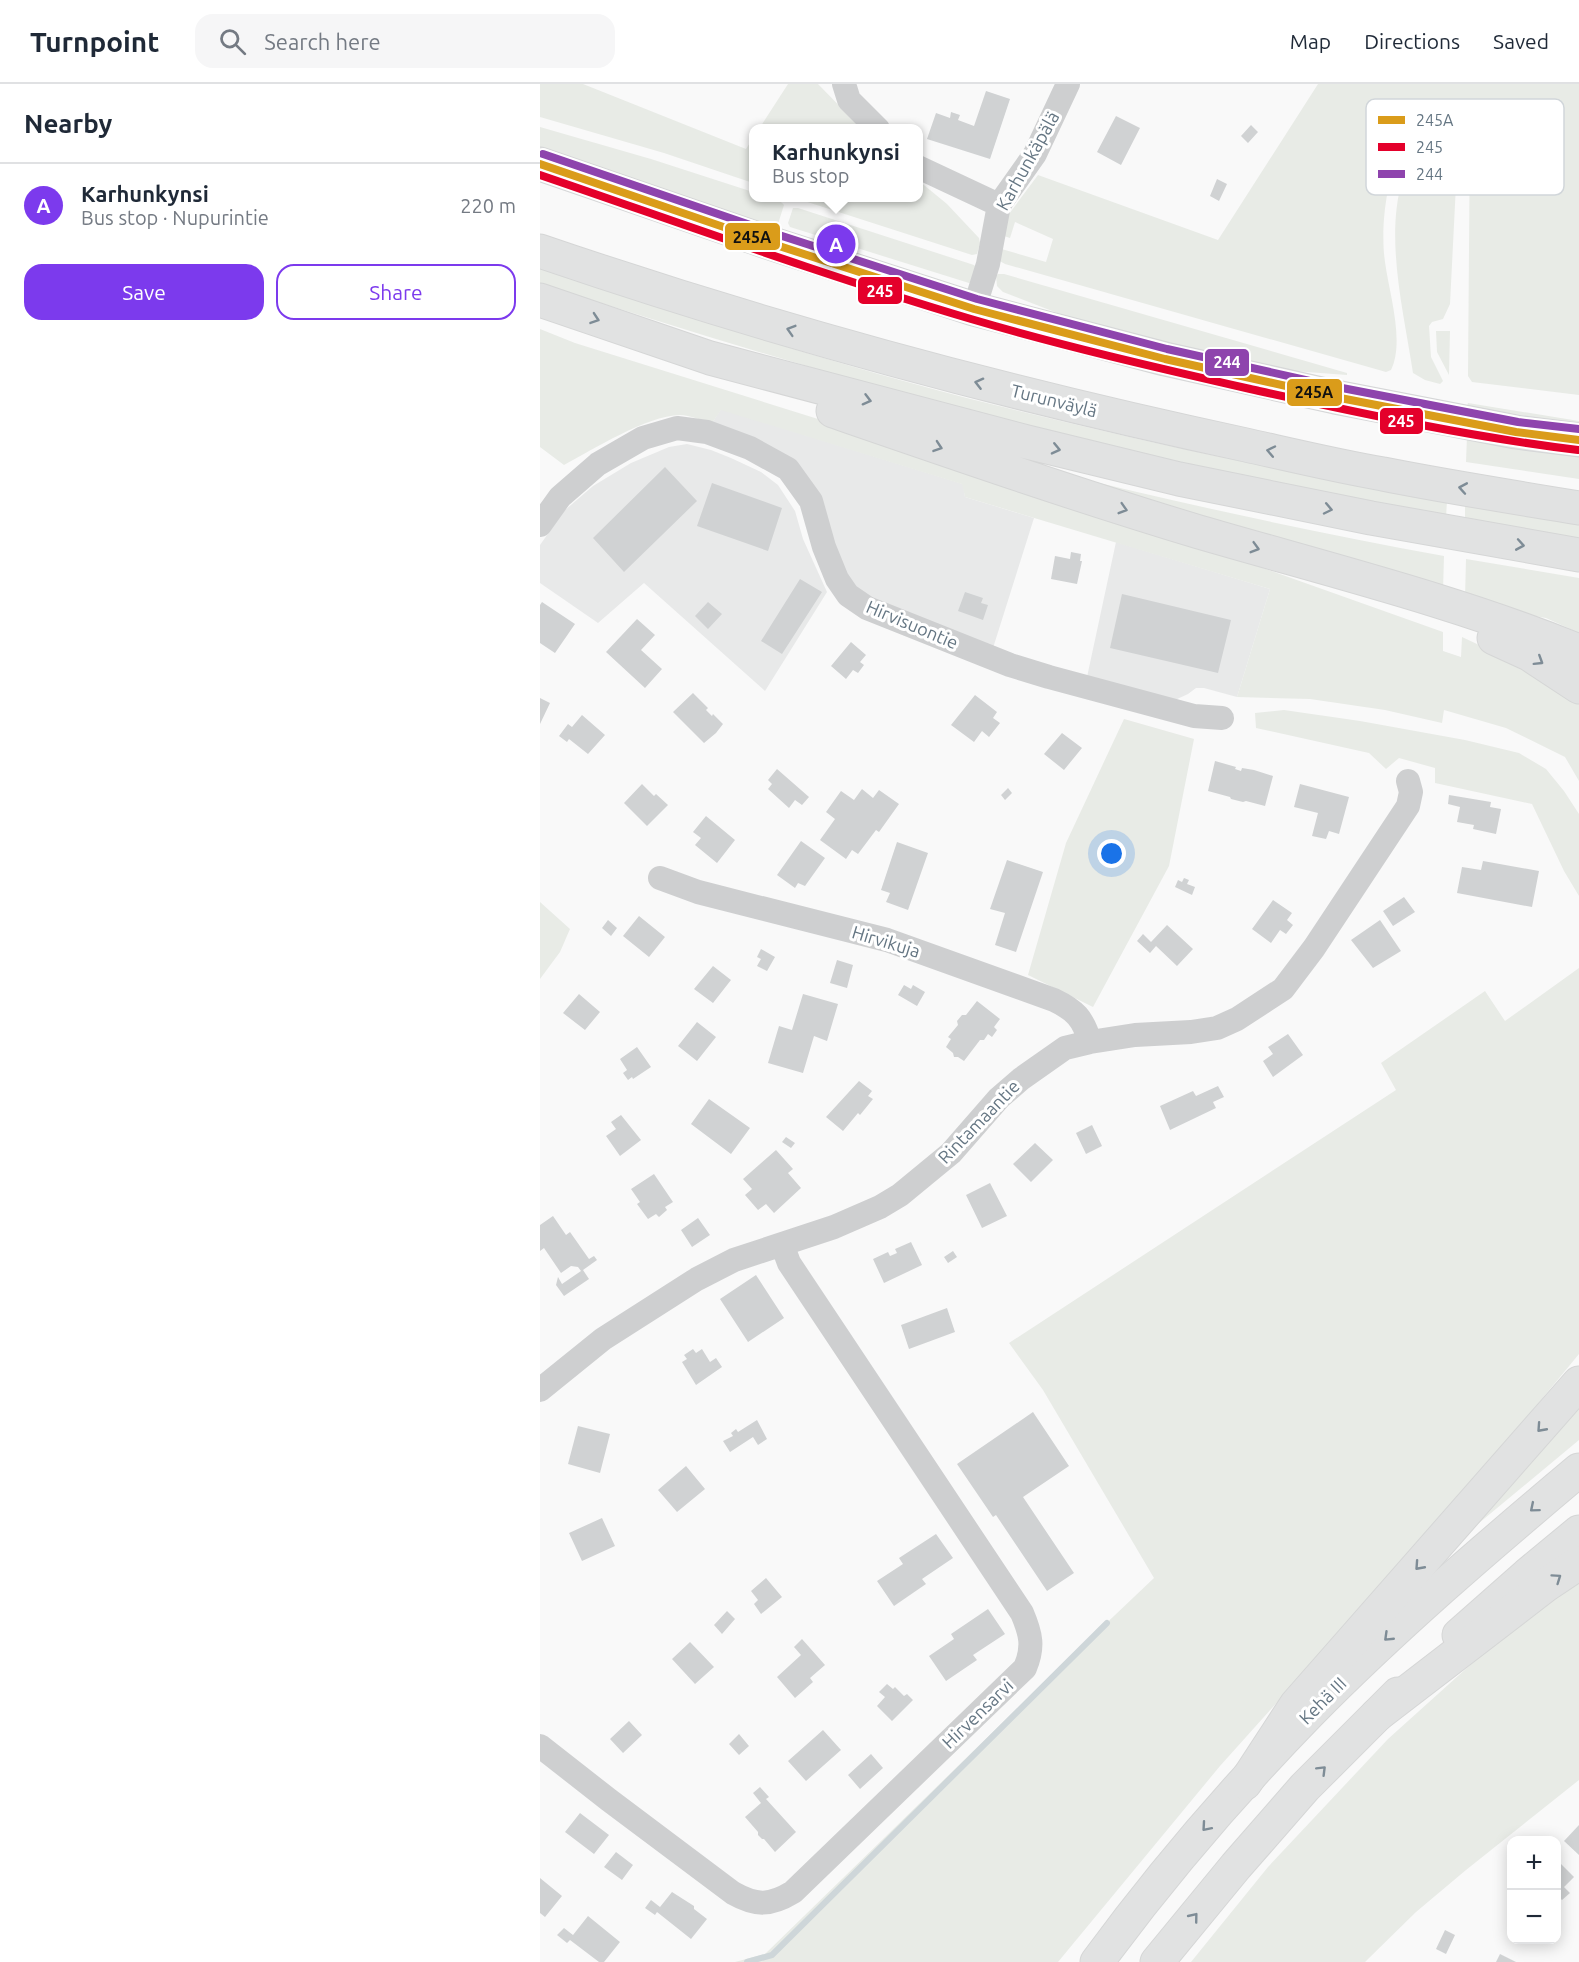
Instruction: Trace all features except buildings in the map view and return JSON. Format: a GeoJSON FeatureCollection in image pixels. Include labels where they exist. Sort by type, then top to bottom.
{"type":"FeatureCollection","features":[{"type":"Feature","properties":{"kind":"main road"},"geometry":{"type":"LineString","coordinates":[[540,164],[776,245],[974,309],[1165,359],[1335,397],[1516,432],[1579,440]]}},
{"type":"Feature","properties":{"kind":"main road","name":"Turunväylä"},"geometry":{"type":"LineString","coordinates":[[540,251],[715,308],[899,362],[1017,393],[1381,474],[1579,508]]}},
{"type":"Feature","properties":{"kind":"main road"},"geometry":{"type":"LineString","coordinates":[[540,300],[710,358],[1027,442],[1179,479],[1371,518],[1579,555]]}},
{"type":"Feature","properties":{"kind":"main road"},"geometry":{"type":"LineString","coordinates":[[770,374],[822,407],[1090,499],[1373,582],[1532,632],[1579,651]]}},
{"type":"Feature","properties":{"kind":"main road"},"geometry":{"type":"LineString","coordinates":[[1520,498],[1579,499]]}},
{"type":"Feature","properties":{"kind":"main road"},"geometry":{"type":"LineString","coordinates":[[1373,582],[1425,611],[1529,654],[1579,687]]}},
{"type":"Feature","properties":{"kind":"main road"},"geometry":{"type":"LineString","coordinates":[[1245,1783],[1296,1704],[1579,1383]]}},
{"type":"Feature","properties":{"kind":"main road","name":"Kehä III"},"geometry":{"type":"LineString","coordinates":[[1097,1962],[1185,1851],[1309,1713],[1425,1602],[1579,1470]]}},
{"type":"Feature","properties":{"kind":"main road"},"geometry":{"type":"LineString","coordinates":[[1157,1962],[1236,1866],[1298,1796],[1377,1715],[1453,1641],[1579,1532]]}},
{"type":"Feature","properties":{"kind":"main road"},"geometry":{"type":"LineString","coordinates":[[1377,1715],[1579,1563]]}},
{"type":"Feature","properties":{"kind":"street"},"geometry":{"type":"LineString","coordinates":[[844,84],[849,100],[873,124]]}},
{"type":"Feature","properties":{"kind":"street","name":"Karhunkäpälä"},"geometry":{"type":"LineString","coordinates":[[974,309],[988,264],[999,205],[1035,154],[1068,84]]}},
{"type":"Feature","properties":{"kind":"street"},"geometry":{"type":"LineString","coordinates":[[923,169],[999,205]]}},
{"type":"Feature","properties":{"kind":"street","name":"Hirvisuontie"},"geometry":{"type":"LineString","coordinates":[[540,525],[561,497],[598,464],[643,438],[677,428],[707,432],[750,448],[788,470],[810,501],[824,547],[837,579],[848,595],[867,608],[1010,665],[1194,716],[1222,718]]}},
{"type":"Feature","properties":{"kind":"street","name":"Rintamaantie"},"geometry":{"type":"LineString","coordinates":[[540,1390],[603,1340],[697,1279],[734,1260],[834,1227],[900,1196],[951,1153],[999,1098],[1021,1079],[1065,1048],[1135,1035],[1191,1032],[1216,1028],[1237,1019],[1283,989],[1314,948],[1408,806],[1411,792],[1408,781]]}},
{"type":"Feature","properties":{"kind":"street","name":"Hirvikuja"},"geometry":{"type":"LineString","coordinates":[[660,878],[698,892],[887,940],[1054,1000],[1070,1007],[1085,1024],[1090,1042]]}},
{"type":"Feature","properties":{"kind":"street","name":"Hirvensarvi"},"geometry":{"type":"LineString","coordinates":[[540,1746],[733,1893],[758,1903],[770,1902],[793,1892],[1025,1668],[1030,1656],[1030,1634],[1022,1613],[789,1263],[782,1244]]}},
{"type":"Feature","properties":{"kind":"shaded area"},"geometry":{"type":"Polygon","coordinates":[[[540,84],[583,84],[746,149],[749,144],[749,182],[664,153],[540,117],[540,84]]]}},
{"type":"Feature","properties":{"kind":"shaded area"},"geometry":{"type":"Polygon","coordinates":[[[788,84],[818,84],[857,124],[762,124],[788,84]]]}},
{"type":"Feature","properties":{"kind":"shaded area"},"geometry":{"type":"Polygon","coordinates":[[[1318,84],[1579,84],[1579,395],[1472,382],[1468,376],[1469,195],[1564,195],[1564,99],[1366,99],[1366,195],[1388,195],[1383,233],[1397,345],[1391,370],[1386,372],[1005,264],[998,260],[998,248],[1046,262],[1053,239],[1015,222],[1010,238],[1001,235],[1006,218],[1038,175],[1218,240],[1318,84]]]}},
{"type":"Feature","properties":{"kind":"shaded area"},"geometry":{"type":"Polygon","coordinates":[[[540,127],[749,191],[749,202],[780,202],[784,205],[778,224],[759,222],[540,151],[540,127]]]}},
{"type":"Feature","properties":{"kind":"shaded area"},"geometry":{"type":"Polygon","coordinates":[[[923,184],[947,204],[979,238],[977,254],[972,255],[807,202],[923,202],[923,184]]]}},
{"type":"Feature","properties":{"kind":"shaded area"},"geometry":{"type":"Polygon","coordinates":[[[1399,195],[1455,195],[1450,304],[1443,319],[1432,322],[1429,326],[1431,357],[1443,381],[1440,384],[1425,380],[1413,373],[1398,277],[1395,227],[1399,195]]]}},
{"type":"Feature","properties":{"kind":"shaded area"},"geometry":{"type":"Polygon","coordinates":[[[793,208],[974,265],[978,269],[974,282],[969,283],[790,227],[788,223],[793,208]]]}},
{"type":"Feature","properties":{"kind":"shaded area"},"geometry":{"type":"Polygon","coordinates":[[[540,267],[766,340],[938,390],[1163,445],[1447,501],[1446,517],[1158,458],[891,390],[715,339],[540,283],[540,267]]]}},
{"type":"Feature","properties":{"kind":"shaded area"},"geometry":{"type":"Polygon","coordinates":[[[998,274],[1347,373],[1347,375],[1280,370],[1078,321],[1003,292],[997,286],[996,276],[998,274]]]}},
{"type":"Feature","properties":{"kind":"shaded area"},"geometry":{"type":"Polygon","coordinates":[[[540,329],[575,343],[898,444],[1187,541],[1443,632],[1443,651],[1461,657],[1462,637],[1524,666],[1579,702],[1579,781],[1565,757],[1506,728],[1444,710],[1442,723],[1385,710],[1310,699],[1237,697],[1270,589],[965,497],[962,484],[721,410],[712,423],[680,415],[652,421],[620,434],[564,465],[540,447],[540,329]]]}},
{"type":"Feature","properties":{"kind":"shaded area"},"geometry":{"type":"Polygon","coordinates":[[[1436,331],[1450,331],[1449,375],[1437,352],[1436,331]]]}},
{"type":"Feature","properties":{"kind":"shaded area"},"geometry":{"type":"Polygon","coordinates":[[[1468,403],[1579,421],[1579,425],[1467,406],[1468,403]]]}},
{"type":"Feature","properties":{"kind":"shaded area"},"geometry":{"type":"Polygon","coordinates":[[[721,409],[963,484],[965,497],[1034,518],[993,648],[866,597],[852,584],[844,568],[816,492],[712,423],[721,409]]]}},
{"type":"Feature","properties":{"kind":"shaded area"},"geometry":{"type":"Polygon","coordinates":[[[1467,436],[1579,454],[1579,479],[1466,462],[1467,436]]]}},
{"type":"Feature","properties":{"kind":"shaded area"},"geometry":{"type":"Polygon","coordinates":[[[687,444],[731,458],[761,472],[778,485],[795,511],[803,539],[827,592],[765,691],[644,583],[598,623],[540,583],[540,545],[564,511],[593,486],[631,463],[669,447],[687,444]]]}},
{"type":"Feature","properties":{"kind":"shaded area"},"geometry":{"type":"Polygon","coordinates":[[[1039,468],[1241,515],[1444,556],[1443,591],[1039,468]]]}},
{"type":"Feature","properties":{"kind":"shaded area"},"geometry":{"type":"Polygon","coordinates":[[[1465,503],[1579,522],[1579,539],[1465,520],[1465,503]]]}},
{"type":"Feature","properties":{"kind":"shaded area"},"geometry":{"type":"Polygon","coordinates":[[[1116,542],[1270,589],[1237,697],[1196,688],[1175,700],[1087,677],[1116,542]]]}},
{"type":"Feature","properties":{"kind":"shaded area"},"geometry":{"type":"Polygon","coordinates":[[[1466,559],[1579,578],[1579,633],[1546,618],[1511,612],[1465,598],[1466,559]]]}},
{"type":"Feature","properties":{"kind":"shaded area"},"geometry":{"type":"Polygon","coordinates":[[[1284,710],[1465,740],[1519,753],[1546,769],[1579,814],[1579,896],[1564,871],[1532,804],[1435,783],[1435,768],[1399,758],[1386,769],[1369,753],[1256,728],[1255,713],[1284,710]]]}},
{"type":"Feature","properties":{"kind":"shaded area"},"geometry":{"type":"Polygon","coordinates":[[[1124,719],[1194,739],[1169,866],[1093,1007],[1028,975],[1066,843],[1124,719]]]}},
{"type":"Feature","properties":{"kind":"shaded area"},"geometry":{"type":"Polygon","coordinates":[[[540,902],[570,929],[560,952],[540,979],[540,902]]]}},
{"type":"Feature","properties":{"kind":"shaded area"},"geometry":{"type":"Polygon","coordinates":[[[1579,968],[1579,1354],[1449,1511],[1220,1766],[1058,1962],[735,1962],[765,1954],[1154,1578],[1043,1390],[1009,1343],[1396,1090],[1381,1063],[1485,991],[1505,1021],[1579,968]]]}},
{"type":"Feature","properties":{"kind":"shaded area"},"geometry":{"type":"Polygon","coordinates":[[[1579,1406],[1579,1440],[1467,1533],[1579,1406]]]}},
{"type":"Feature","properties":{"kind":"shaded area"},"geometry":{"type":"Polygon","coordinates":[[[1579,1578],[1579,1780],[1416,1912],[1365,1962],[1191,1962],[1268,1867],[1388,1739],[1499,1639],[1579,1578]]]}},
{"type":"Feature","properties":{"kind":"waterway"},"geometry":{"type":"LineString","coordinates":[[747,1962],[772,1955],[1107,1623]]}},
{"type":"Feature","properties":{"kind":"transit line","name":"244"},"geometry":{"type":"LineString","coordinates":[[543,154],[779,235],[977,299],[1167,349],[1337,387],[1518,422],[1579,429]]}},
{"type":"Feature","properties":{"kind":"transit line","name":"245A"},"geometry":{"type":"LineString","coordinates":[[540,164],[776,245],[974,309],[1165,359],[1335,397],[1516,432],[1579,440]]}},
{"type":"Feature","properties":{"kind":"transit line","name":"245"},"geometry":{"type":"LineString","coordinates":[[540,175],[863,285],[1043,339],[1298,400],[1458,432],[1578,450]]}},
{"type":"Feature","properties":{"kind":"place","name":"Karhunkynsi"},"geometry":{"type":"Point","coordinates":[836,244]}}]}
